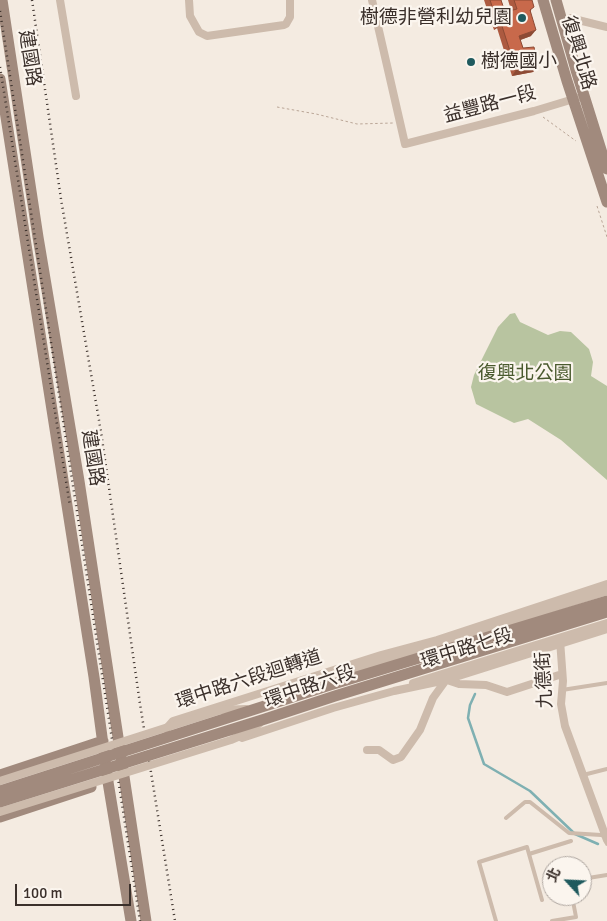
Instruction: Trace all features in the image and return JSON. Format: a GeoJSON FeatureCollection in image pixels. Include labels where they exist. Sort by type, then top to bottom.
{"type":"FeatureCollection","features":[{"type":"Feature","properties":{"kind":"street","name":"建國路"},"geometry":{"type":"LineString","coordinates":[[2,0],[40,247],[79,481],[146,921]]}},
{"type":"Feature","properties":{"kind":"street"},"geometry":{"type":"LineString","coordinates":[[60,0],[76,96]]}},
{"type":"Feature","properties":{"kind":"street"},"geometry":{"type":"LineString","coordinates":[[188,0],[190,16],[199,32],[207,36],[216,36],[284,25],[290,17],[290,0]]}},
{"type":"Feature","properties":{"kind":"street"},"geometry":{"type":"LineString","coordinates":[[372,0],[399,123]]}},
{"type":"Feature","properties":{"kind":"street","name":"復興北路"},"geometry":{"type":"LineString","coordinates":[[543,0],[579,98],[593,144],[607,202]]}},
{"type":"Feature","properties":{"kind":"street","name":"復興北路"},"geometry":{"type":"LineString","coordinates":[[556,0],[579,98]]}},
{"type":"Feature","properties":{"kind":"street"},"geometry":{"type":"LineString","coordinates":[[570,18],[607,27]]}},
{"type":"Feature","properties":{"kind":"street","name":"建國路"},"geometry":{"type":"LineString","coordinates":[[0,79],[108,782],[132,921]]}},
{"type":"Feature","properties":{"kind":"street","name":"益豐路一段"},"geometry":{"type":"LineString","coordinates":[[399,123],[405,144],[579,98]]}},
{"type":"Feature","properties":{"kind":"street","name":"復興北路"},"geometry":{"type":"LineString","coordinates":[[593,144],[607,169]]}},
{"type":"Feature","properties":{"kind":"street"},"geometry":{"type":"LineString","coordinates":[[550,605],[607,584]]}},
{"type":"Feature","properties":{"kind":"street","name":"環中路六段"},"geometry":{"type":"LineString","coordinates":[[332,690],[355,671],[382,659],[550,605],[607,591]]}},
{"type":"Feature","properties":{"kind":"street","name":"環中路六段"},"geometry":{"type":"LineString","coordinates":[[0,812],[231,740],[247,733],[266,720],[332,690],[607,601]]}},
{"type":"Feature","properties":{"kind":"street","name":"九德街"},"geometry":{"type":"LineString","coordinates":[[550,605],[560,641],[563,681],[561,704],[565,726],[583,775],[603,819],[607,840]]}},
{"type":"Feature","properties":{"kind":"street","name":"環中路六段"},"geometry":{"type":"LineString","coordinates":[[0,781],[221,710],[255,709],[332,690],[607,612]]}},
{"type":"Feature","properties":{"kind":"street","name":"環中路七段"},"geometry":{"type":"LineString","coordinates":[[332,690],[369,695],[393,690],[560,641],[607,622]]}},
{"type":"Feature","properties":{"kind":"street"},"geometry":{"type":"LineString","coordinates":[[560,641],[607,629]]}},
{"type":"Feature","properties":{"kind":"street"},"geometry":{"type":"LineString","coordinates":[[367,750],[380,750],[394,760],[401,757],[420,730],[433,698],[445,676],[438,642]]}},
{"type":"Feature","properties":{"kind":"street"},"geometry":{"type":"LineString","coordinates":[[382,659],[393,690]]}},
{"type":"Feature","properties":{"kind":"street","name":"環中路六段迴轉道"},"geometry":{"type":"LineString","coordinates":[[382,659],[173,721],[165,732],[172,757],[181,760],[276,726],[393,690]]}},
{"type":"Feature","properties":{"kind":"street"},"geometry":{"type":"LineString","coordinates":[[445,676],[460,684],[486,685],[507,692],[562,674]]}},
{"type":"Feature","properties":{"kind":"street"},"geometry":{"type":"LineString","coordinates":[[0,791],[255,709]]}},
{"type":"Feature","properties":{"kind":"street"},"geometry":{"type":"LineString","coordinates":[[0,802],[266,720]]}},
{"type":"Feature","properties":{"kind":"street"},"geometry":{"type":"LineString","coordinates":[[0,776],[103,741]]}},
{"type":"Feature","properties":{"kind":"street"},"geometry":{"type":"LineString","coordinates":[[0,817],[108,782]]}},
{"type":"Feature","properties":{"kind":"lane"},"geometry":{"type":"LineString","coordinates":[[561,690],[607,683]]}},
{"type":"Feature","properties":{"kind":"lane"},"geometry":{"type":"LineString","coordinates":[[583,775],[607,770]]}},
{"type":"Feature","properties":{"kind":"lane"},"geometry":{"type":"LineString","coordinates":[[506,818],[525,802],[530,802],[569,833],[584,833],[607,840]]}},
{"type":"Feature","properties":{"kind":"lane"},"geometry":{"type":"LineString","coordinates":[[529,854],[571,841]]}},
{"type":"Feature","properties":{"kind":"lane"},"geometry":{"type":"LineString","coordinates":[[496,921],[479,862],[527,847],[542,900]]}},
{"type":"Feature","properties":{"kind":"lane"},"geometry":{"type":"LineString","coordinates":[[592,877],[607,875]]}},
{"type":"Feature","properties":{"kind":"lane"},"geometry":{"type":"LineString","coordinates":[[552,921],[576,919],[574,906]]}},
{"type":"Feature","properties":{"kind":"path"},"geometry":{"type":"LineString","coordinates":[[278,108],[316,114],[357,124],[399,123]]}},
{"type":"Feature","properties":{"kind":"path"},"geometry":{"type":"LineString","coordinates":[[534,111],[593,144]]}},
{"type":"Feature","properties":{"kind":"green space","name":"復興北公園"},"geometry":{"type":"Polygon","coordinates":[[[515,313],[520,322],[548,335],[560,331],[571,332],[589,349],[593,362],[591,376],[607,386],[607,480],[561,440],[528,419],[514,423],[476,404],[471,387],[474,375],[498,327],[510,314],[515,313]]]}},
{"type":"Feature","properties":{"kind":"building"},"geometry":{"type":"Polygon","coordinates":[[[490,0],[501,0],[505,12],[517,9],[514,0],[532,0],[534,7],[530,10],[536,30],[519,36],[523,48],[534,47],[538,66],[516,70],[501,23],[498,24],[490,0]]]}},
{"type":"Feature","properties":{"kind":"waterway"},"geometry":{"type":"LineString","coordinates":[[475,694],[470,705],[468,718],[484,764],[530,791],[575,834],[598,844]]}},
{"type":"Feature","properties":{"kind":"railway"},"geometry":{"type":"LineString","coordinates":[[32,0],[61,199],[101,432],[140,704],[175,921]]}},
{"type":"Feature","properties":{"kind":"railway"},"geometry":{"type":"LineString","coordinates":[[0,11],[140,921]]}},
{"type":"Feature","properties":{"kind":"railway"},"geometry":{"type":"LineString","coordinates":[[0,67],[70,506]]}},
{"type":"Feature","properties":{"kind":"place","name":"樹德非營利幼兒園"},"geometry":{"type":"Point","coordinates":[522,18]}},
{"type":"Feature","properties":{"kind":"place","name":"樹德國小"},"geometry":{"type":"Point","coordinates":[471,62]}}]}
